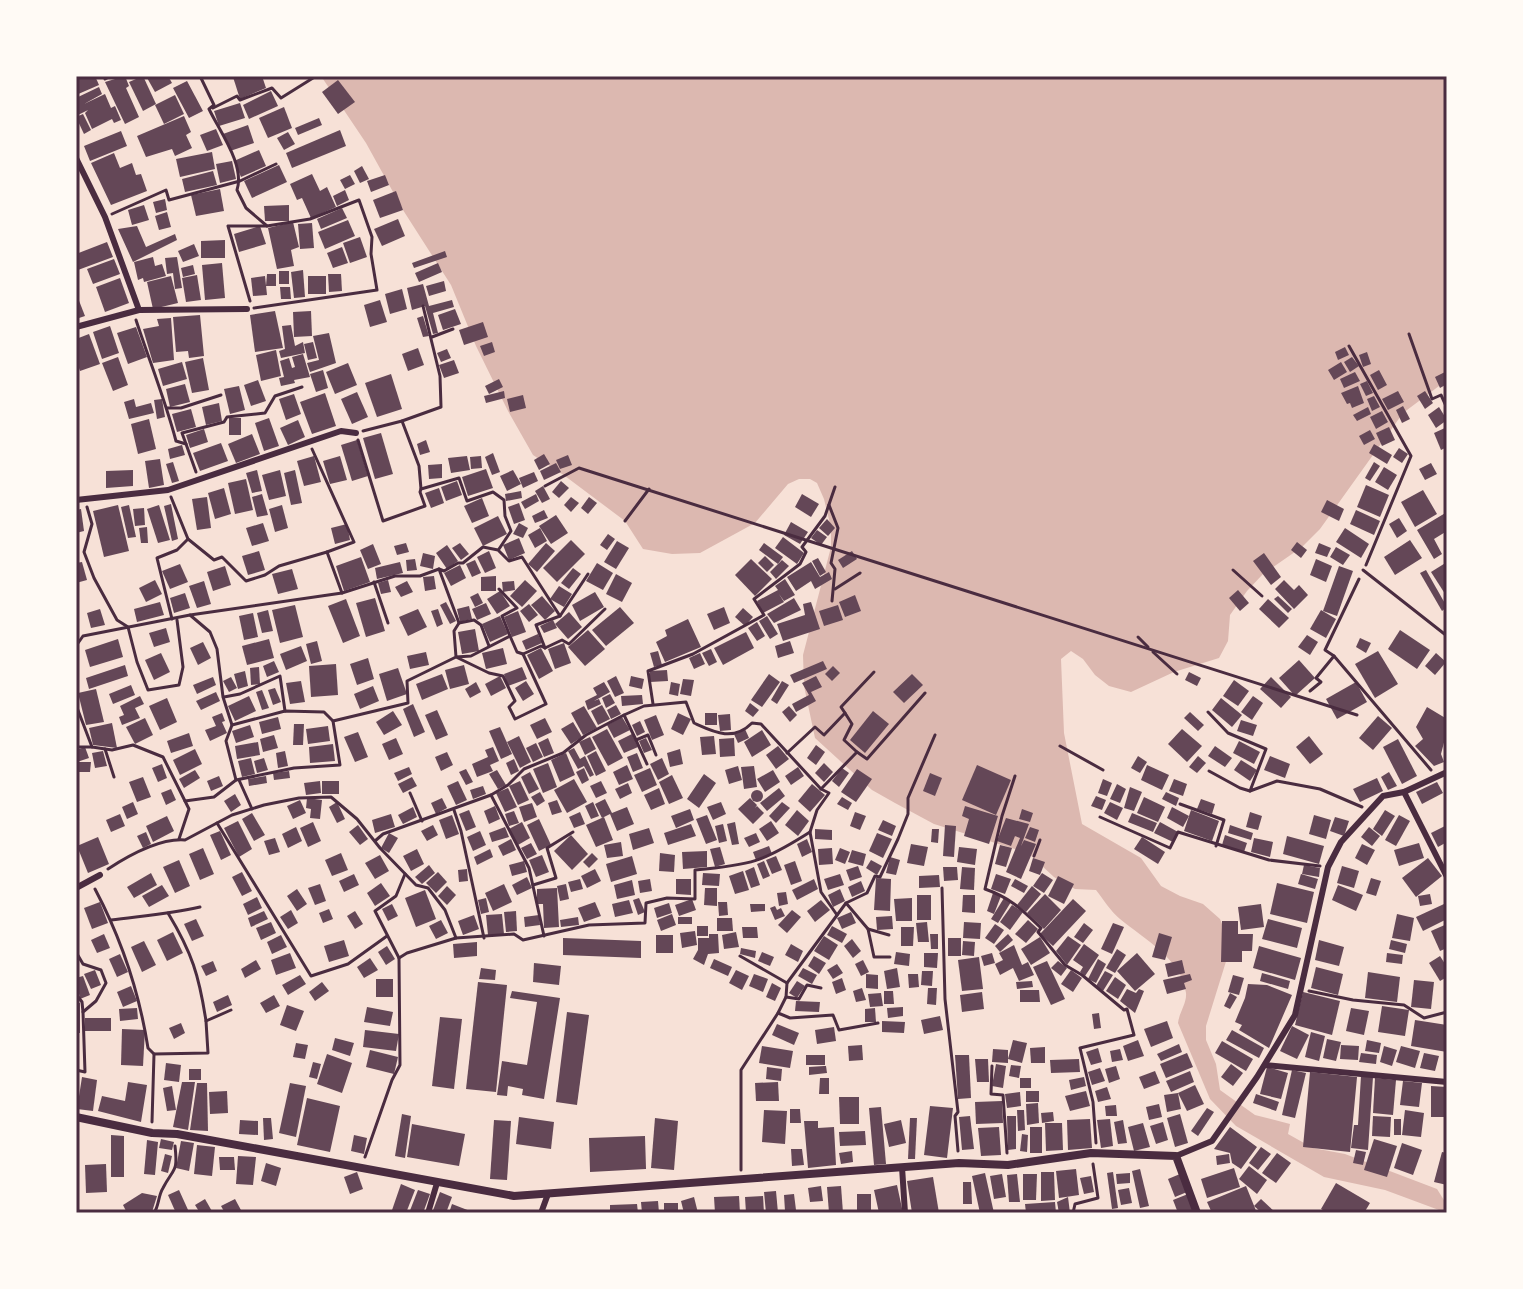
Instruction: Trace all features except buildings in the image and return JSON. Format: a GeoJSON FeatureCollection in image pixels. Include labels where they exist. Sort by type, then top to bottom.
{"type":"FeatureCollection","features":[{"type":"Feature","properties":{"kind":"street"},"geometry":{"type":"LineString","coordinates":[[76,158],[105,217],[136,311]]}},
{"type":"Feature","properties":{"kind":"street"},"geometry":{"type":"LineString","coordinates":[[76,327],[136,311],[250,309]]}},
{"type":"Feature","properties":{"kind":"street"},"geometry":{"type":"LineString","coordinates":[[76,500],[168,490],[341,431],[356,433]]}},
{"type":"Feature","properties":{"kind":"street"},"geometry":{"type":"LineString","coordinates":[[76,1117],[514,1196],[959,1163],[1008,1165],[1094,1153],[1176,1156],[1212,1141],[1265,1065],[1295,1015],[1328,867],[1341,842],[1383,796],[1404,792],[1447,772]]}},
{"type":"Feature","properties":{"kind":"street"},"geometry":{"type":"LineString","coordinates":[[1404,792],[1447,877]]}},
{"type":"Feature","properties":{"kind":"street"},"geometry":{"type":"LineString","coordinates":[[76,888],[100,875]]}},
{"type":"Feature","properties":{"kind":"street"},"geometry":{"type":"LineString","coordinates":[[1265,1065],[1447,1082]]}},
{"type":"Feature","properties":{"kind":"street"},"geometry":{"type":"LineString","coordinates":[[1176,1156],[1197,1213]]}},
{"type":"Feature","properties":{"kind":"street"},"geometry":{"type":"LineString","coordinates":[[902,1167],[905,1213]]}},
{"type":"Feature","properties":{"kind":"street"},"geometry":{"type":"LineString","coordinates":[[428,1213],[437,1183]]}},
{"type":"Feature","properties":{"kind":"street"},"geometry":{"type":"LineString","coordinates":[[541,1213],[548,1194]]}},
{"type":"Feature","properties":{"kind":"lane"},"geometry":{"type":"LineString","coordinates":[[1363,570],[1447,636]]}},
{"type":"Feature","properties":{"kind":"path"},"geometry":{"type":"LineString","coordinates":[[105,79],[111,76]]}},
{"type":"Feature","properties":{"kind":"path"},"geometry":{"type":"LineString","coordinates":[[200,76],[214,105],[209,109]]}},
{"type":"Feature","properties":{"kind":"path"},"geometry":{"type":"LineString","coordinates":[[209,109],[237,96],[240,100],[272,88],[281,98],[313,78]]}},
{"type":"Feature","properties":{"kind":"path"},"geometry":{"type":"LineString","coordinates":[[209,109],[233,159],[240,181],[237,190],[246,208],[267,226]]}},
{"type":"Feature","properties":{"kind":"path"},"geometry":{"type":"LineString","coordinates":[[105,217],[166,190],[169,200],[240,181],[276,164]]}},
{"type":"Feature","properties":{"kind":"path"},"geometry":{"type":"LineString","coordinates":[[359,200],[372,237],[371,254],[377,290],[250,309],[228,226],[267,226],[310,219],[359,200]]}},
{"type":"Feature","properties":{"kind":"path"},"geometry":{"type":"LineString","coordinates":[[402,421],[419,466],[420,492],[425,506],[383,521],[356,433],[441,407],[440,376],[423,306]]}},
{"type":"Feature","properties":{"kind":"path"},"geometry":{"type":"LineString","coordinates":[[136,311],[176,441],[186,444]]}},
{"type":"Feature","properties":{"kind":"path"},"geometry":{"type":"LineString","coordinates":[[432,337],[453,329]]}},
{"type":"Feature","properties":{"kind":"path"},"geometry":{"type":"LineString","coordinates":[[1409,334],[1432,399],[1441,395],[1447,408]]}},
{"type":"Feature","properties":{"kind":"path"},"geometry":{"type":"LineString","coordinates":[[1349,346],[1411,456],[1325,650],[1334,656],[1437,777]]}},
{"type":"Feature","properties":{"kind":"path"},"geometry":{"type":"LineString","coordinates":[[199,479],[182,433],[224,422],[227,417],[265,413],[275,396],[302,387]]}},
{"type":"Feature","properties":{"kind":"path"},"geometry":{"type":"LineString","coordinates":[[167,408],[181,408],[221,395]]}},
{"type":"Feature","properties":{"kind":"path"},"geometry":{"type":"LineString","coordinates":[[168,490],[188,539],[214,560],[222,557],[246,581],[265,575],[279,566],[354,542],[309,442]]}},
{"type":"Feature","properties":{"kind":"path"},"geometry":{"type":"LineString","coordinates":[[545,486],[579,468],[1357,715]]}},
{"type":"Feature","properties":{"kind":"path"},"geometry":{"type":"LineString","coordinates":[[421,489],[459,478],[467,501],[493,492],[504,500],[505,516],[511,531],[498,550]]}},
{"type":"Feature","properties":{"kind":"path"},"geometry":{"type":"LineString","coordinates":[[653,705],[648,671],[693,654],[764,615],[754,599],[800,564],[806,552],[802,547],[825,516],[835,487]]}},
{"type":"Feature","properties":{"kind":"path"},"geometry":{"type":"LineString","coordinates":[[625,521],[649,489]]}},
{"type":"Feature","properties":{"kind":"path"},"geometry":{"type":"LineString","coordinates":[[84,499],[92,524],[84,552],[117,620],[128,627],[148,690],[179,685],[183,667],[174,618],[157,558],[177,550],[188,539]]}},
{"type":"Feature","properties":{"kind":"path"},"geometry":{"type":"LineString","coordinates":[[829,505],[838,528],[831,563],[835,569],[832,601]]}},
{"type":"Feature","properties":{"kind":"path"},"geometry":{"type":"LineString","coordinates":[[76,646],[83,636],[190,615],[342,593],[395,576],[420,576],[439,569],[444,571],[463,563],[483,547],[498,550],[509,561]]}},
{"type":"Feature","properties":{"kind":"path"},"geometry":{"type":"LineString","coordinates":[[327,552],[342,593]]}},
{"type":"Feature","properties":{"kind":"path"},"geometry":{"type":"LineString","coordinates":[[500,564],[522,557],[560,616]]}},
{"type":"Feature","properties":{"kind":"path"},"geometry":{"type":"LineString","coordinates":[[439,569],[459,623]]}},
{"type":"Feature","properties":{"kind":"path"},"geometry":{"type":"LineString","coordinates":[[1233,570],[1262,596]]}},
{"type":"Feature","properties":{"kind":"path"},"geometry":{"type":"LineString","coordinates":[[835,589],[860,573]]}},
{"type":"Feature","properties":{"kind":"path"},"geometry":{"type":"LineString","coordinates":[[545,648],[536,625],[560,616],[588,574]]}},
{"type":"Feature","properties":{"kind":"path"},"geometry":{"type":"LineString","coordinates":[[374,582],[388,623]]}},
{"type":"Feature","properties":{"kind":"path"},"geometry":{"type":"LineString","coordinates":[[499,589],[517,608],[502,616],[517,652],[523,654],[562,640],[569,644],[605,609]]}},
{"type":"Feature","properties":{"kind":"path"},"geometry":{"type":"LineString","coordinates":[[190,615],[210,632],[217,649],[223,697],[232,725],[226,741],[237,780],[252,809]]}},
{"type":"Feature","properties":{"kind":"path"},"geometry":{"type":"LineString","coordinates":[[456,657],[454,631],[459,623],[474,620],[481,625],[489,646]]}},
{"type":"Feature","properties":{"kind":"path"},"geometry":{"type":"LineString","coordinates":[[333,721],[408,703],[407,681],[456,657],[471,656],[510,636]]}},
{"type":"Feature","properties":{"kind":"path"},"geometry":{"type":"LineString","coordinates":[[1138,637],[1177,674]]}},
{"type":"Feature","properties":{"kind":"path"},"geometry":{"type":"LineString","coordinates":[[456,657],[489,673],[503,676],[515,701],[509,707],[515,719],[546,704],[523,654]]}},
{"type":"Feature","properties":{"kind":"path"},"geometry":{"type":"LineString","coordinates":[[1310,691],[1321,682],[1316,678],[1334,656]]}},
{"type":"Feature","properties":{"kind":"path"},"geometry":{"type":"LineString","coordinates":[[874,672],[841,707],[852,724],[844,740],[867,759],[925,693]]}},
{"type":"Feature","properties":{"kind":"path"},"geometry":{"type":"LineString","coordinates":[[223,697],[240,694],[280,676],[285,711]]}},
{"type":"Feature","properties":{"kind":"path"},"geometry":{"type":"LineString","coordinates":[[375,841],[383,834],[491,795],[508,785],[524,769],[563,753],[586,735],[644,706],[686,702],[694,723],[721,735],[747,728],[752,723],[761,724],[821,789],[829,793],[817,810],[810,832],[821,892],[837,915]]}},
{"type":"Feature","properties":{"kind":"path"},"geometry":{"type":"LineString","coordinates":[[76,705],[92,747]]}},
{"type":"Feature","properties":{"kind":"path"},"geometry":{"type":"LineString","coordinates":[[185,801],[214,797],[237,780],[294,768],[340,765],[333,721],[324,712],[285,711],[232,725]]}},
{"type":"Feature","properties":{"kind":"path"},"geometry":{"type":"LineString","coordinates":[[1208,712],[1228,733],[1266,749],[1250,791]]}},
{"type":"Feature","properties":{"kind":"path"},"geometry":{"type":"LineString","coordinates":[[787,753],[815,727],[824,735],[845,713]]}},
{"type":"Feature","properties":{"kind":"path"},"geometry":{"type":"LineString","coordinates":[[624,715],[647,764]]}},
{"type":"Feature","properties":{"kind":"path"},"geometry":{"type":"LineString","coordinates":[[636,740],[648,735],[656,755]]}},
{"type":"Feature","properties":{"kind":"path"},"geometry":{"type":"LineString","coordinates":[[742,1180],[741,1070],[778,1013],[786,997],[787,983],[846,903],[867,893],[875,876],[880,877],[908,814],[908,798],[935,735]]}},
{"type":"Feature","properties":{"kind":"path"},"geometry":{"type":"LineString","coordinates":[[76,747],[123,749],[133,745],[163,757],[189,809],[179,839]]}},
{"type":"Feature","properties":{"kind":"path"},"geometry":{"type":"LineString","coordinates":[[1060,746],[1103,770]]}},
{"type":"Feature","properties":{"kind":"path"},"geometry":{"type":"LineString","coordinates":[[105,749],[114,777]]}},
{"type":"Feature","properties":{"kind":"path"},"geometry":{"type":"LineString","coordinates":[[821,789],[857,752]]}},
{"type":"Feature","properties":{"kind":"path"},"geometry":{"type":"LineString","coordinates":[[1209,771],[1250,791],[1277,781],[1320,789],[1369,810]]}},
{"type":"Feature","properties":{"kind":"path"},"geometry":{"type":"LineString","coordinates":[[1015,776],[985,889],[1006,896],[1015,903],[1041,928],[1038,932],[1065,965],[1124,1010],[1127,1009],[1134,1035],[1080,1048],[1093,1102],[1098,1198],[1075,1204],[1073,1213]]}},
{"type":"Feature","properties":{"kind":"path"},"geometry":{"type":"LineString","coordinates":[[410,793],[422,821]]}},
{"type":"Feature","properties":{"kind":"path"},"geometry":{"type":"LineString","coordinates":[[491,795],[529,868],[544,936]]}},
{"type":"Feature","properties":{"kind":"path"},"geometry":{"type":"LineString","coordinates":[[100,875],[135,855],[179,839],[185,840],[252,809],[299,798],[331,797],[357,819],[416,885],[428,888],[445,910],[456,938]]}},
{"type":"Feature","properties":{"kind":"path"},"geometry":{"type":"LineString","coordinates":[[1180,804],[1224,820],[1216,846]]}},
{"type":"Feature","properties":{"kind":"path"},"geometry":{"type":"LineString","coordinates":[[454,810],[484,938]]}},
{"type":"Feature","properties":{"kind":"path"},"geometry":{"type":"LineString","coordinates":[[1100,817],[1170,848],[1178,832],[1269,860],[1328,867]]}},
{"type":"Feature","properties":{"kind":"path"},"geometry":{"type":"LineString","coordinates":[[217,823],[311,976],[348,964],[387,936]]}},
{"type":"Feature","properties":{"kind":"path"},"geometry":{"type":"LineString","coordinates":[[533,885],[556,878],[547,848],[573,832]]}},
{"type":"Feature","properties":{"kind":"path"},"geometry":{"type":"LineString","coordinates":[[399,958],[456,938],[514,934],[523,940],[589,925],[645,923],[646,903],[667,898],[695,899],[695,870],[753,864],[810,832]]}},
{"type":"Feature","properties":{"kind":"path"},"geometry":{"type":"LineString","coordinates":[[1034,856],[1040,840]]}},
{"type":"Feature","properties":{"kind":"path"},"geometry":{"type":"LineString","coordinates":[[362,1168],[400,1065],[399,958],[375,911],[396,896],[405,873]]}},
{"type":"Feature","properties":{"kind":"path"},"geometry":{"type":"LineString","coordinates":[[90,880],[123,947],[137,990],[148,1048],[154,1054],[208,1053],[200,977],[191,952],[168,913]]}},
{"type":"Feature","properties":{"kind":"path"},"geometry":{"type":"LineString","coordinates":[[942,888],[945,999],[958,1112],[955,1116],[959,1163]]}},
{"type":"Feature","properties":{"kind":"path"},"geometry":{"type":"LineString","coordinates":[[846,903],[868,929],[874,957],[890,957]]}},
{"type":"Feature","properties":{"kind":"path"},"geometry":{"type":"LineString","coordinates":[[111,920],[200,907]]}},
{"type":"Feature","properties":{"kind":"path"},"geometry":{"type":"LineString","coordinates":[[868,929],[889,935]]}},
{"type":"Feature","properties":{"kind":"path"},"geometry":{"type":"LineString","coordinates":[[76,952],[83,964],[101,970],[106,983],[96,1001],[83,1012]]}},
{"type":"Feature","properties":{"kind":"path"},"geometry":{"type":"LineString","coordinates":[[740,956],[787,983]]}},
{"type":"Feature","properties":{"kind":"path"},"geometry":{"type":"LineString","coordinates":[[786,997],[799,999],[807,985],[821,988]]}},
{"type":"Feature","properties":{"kind":"path"},"geometry":{"type":"LineString","coordinates":[[1301,990],[1353,1000],[1404,1005],[1424,1018],[1447,1012]]}},
{"type":"Feature","properties":{"kind":"path"},"geometry":{"type":"LineString","coordinates":[[76,994],[82,1002],[85,1072],[76,1070]]}},
{"type":"Feature","properties":{"kind":"path"},"geometry":{"type":"LineString","coordinates":[[206,1021],[231,1010]]}},
{"type":"Feature","properties":{"kind":"path"},"geometry":{"type":"LineString","coordinates":[[778,1013],[790,1018],[833,1015],[839,1030],[878,1023]]}},
{"type":"Feature","properties":{"kind":"path"},"geometry":{"type":"LineString","coordinates":[[152,1133],[154,1054]]}},
{"type":"Feature","properties":{"kind":"path"},"geometry":{"type":"LineString","coordinates":[[992,1066],[991,1094],[1003,1095],[1008,1165]]}},
{"type":"Feature","properties":{"kind":"path"},"geometry":{"type":"LineString","coordinates":[[154,1213],[163,1188],[173,1175],[177,1134]]}},
{"type":"Feature","properties":{"kind":"shaded area"},"geometry":{"type":"Polygon","coordinates":[[[321,76],[1447,76],[1447,380],[1403,413],[1320,529],[1302,547],[1263,574],[1247,591],[1230,615],[1228,641],[1219,658],[1174,672],[1131,692],[1109,686],[1071,651],[1061,659],[1064,733],[1082,824],[1141,858],[1161,886],[1203,904],[1220,919],[1228,939],[1228,955],[1206,1026],[1206,1040],[1216,1064],[1220,1090],[1255,1115],[1290,1124],[1288,1134],[1313,1148],[1345,1154],[1437,1189],[1447,1205],[1447,1213],[1385,1190],[1324,1177],[1236,1126],[1210,1099],[1178,1023],[1186,993],[1177,970],[1160,951],[1117,916],[1096,890],[1075,889],[1054,877],[1028,853],[934,824],[895,803],[872,790],[815,738],[804,686],[803,655],[831,547],[831,528],[817,483],[799,479],[788,484],[755,523],[700,553],[672,554],[643,549],[625,521],[533,455],[476,346],[451,285],[403,210],[366,143],[321,76]]]}}]}
